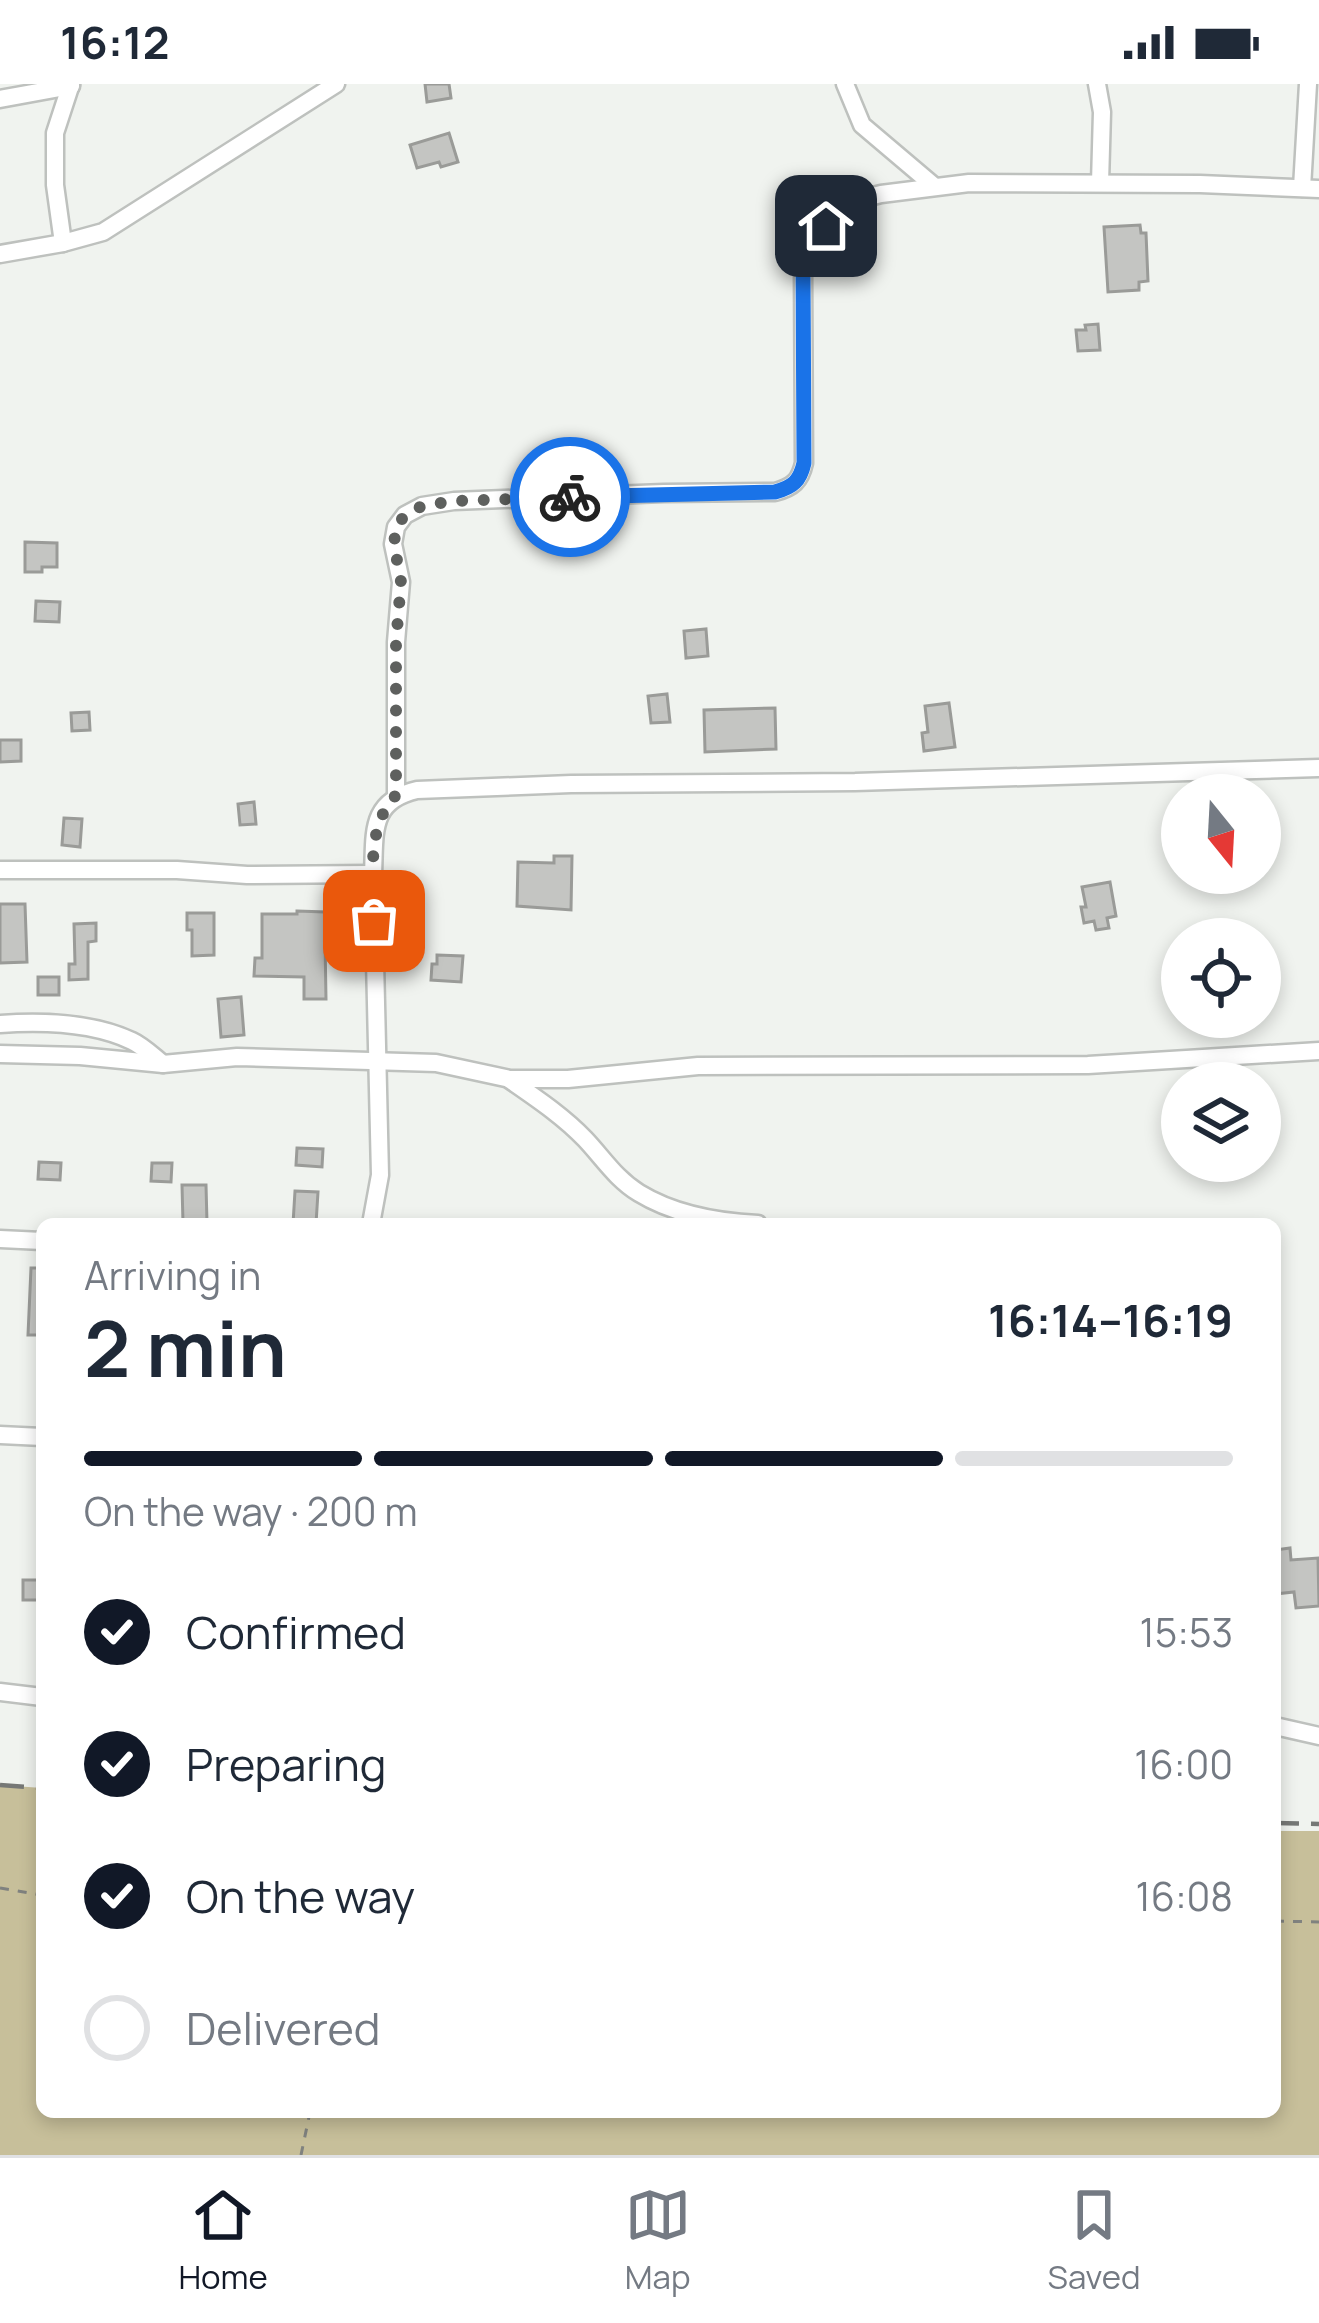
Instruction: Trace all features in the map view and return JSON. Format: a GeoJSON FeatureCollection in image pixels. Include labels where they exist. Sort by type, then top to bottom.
{"type":"FeatureCollection","features":[{"type":"Feature","properties":{"kind":"street"},"geometry":{"type":"LineString","coordinates":[[0,254],[104,232],[336,84]]}},
{"type":"Feature","properties":{"kind":"street"},"geometry":{"type":"LineString","coordinates":[[845,84],[862,125],[934,186]]}},
{"type":"Feature","properties":{"kind":"street"},"geometry":{"type":"LineString","coordinates":[[1097,84],[1102,112],[1100,183]]}},
{"type":"Feature","properties":{"kind":"street"},"geometry":{"type":"LineString","coordinates":[[396,795],[401,582],[394,544],[396,527],[405,515],[422,506],[454,501],[790,488],[801,477],[804,463],[803,266],[807,249],[838,212],[861,199],[969,183],[1311,188],[1308,84]]}},
{"type":"Feature","properties":{"kind":"street"},"geometry":{"type":"LineString","coordinates":[[0,99],[71,85],[55,134],[55,185],[63,243]]}},
{"type":"Feature","properties":{"kind":"street"},"geometry":{"type":"LineString","coordinates":[[372,1218],[380,1175],[375,829],[396,795],[417,790],[571,784],[854,782],[1319,768]]}},
{"type":"Feature","properties":{"kind":"street"},"geometry":{"type":"LineString","coordinates":[[0,870],[374,874]]}},
{"type":"Feature","properties":{"kind":"street"},"geometry":{"type":"LineString","coordinates":[[0,1024],[50,1023],[95,1030],[136,1042],[163,1064]]}},
{"type":"Feature","properties":{"kind":"street"},"geometry":{"type":"LineString","coordinates":[[0,1054],[163,1064],[237,1058],[436,1064],[510,1079],[568,1079],[698,1066],[1088,1066],[1319,1052]]}},
{"type":"Feature","properties":{"kind":"street"},"geometry":{"type":"LineString","coordinates":[[510,1079],[558,1114],[635,1191],[691,1215],[713,1218]]}},
{"type":"Feature","properties":{"kind":"street"},"geometry":{"type":"LineString","coordinates":[[0,1239],[36,1241]]}},
{"type":"Feature","properties":{"kind":"street"},"geometry":{"type":"LineString","coordinates":[[0,1435],[36,1437]]}},
{"type":"Feature","properties":{"kind":"street"},"geometry":{"type":"LineString","coordinates":[[0,1692],[36,1696]]}},
{"type":"Feature","properties":{"kind":"street"},"geometry":{"type":"LineString","coordinates":[[1281,1727],[1319,1736]]}},
{"type":"Feature","properties":{"kind":"path"},"geometry":{"type":"LineString","coordinates":[[0,1888],[36,1893]]}},
{"type":"Feature","properties":{"kind":"path"},"geometry":{"type":"LineString","coordinates":[[1281,1922],[1319,1922]]}},
{"type":"Feature","properties":{"kind":"path"},"geometry":{"type":"LineString","coordinates":[[302,2155],[309,2118]]}},
{"type":"Feature","properties":{"kind":"shaded area"},"geometry":{"type":"Polygon","coordinates":[[[0,1785],[36,1788],[36,2118],[1281,2118],[1281,1831],[1319,1831],[1319,2155],[0,2155],[0,1785]]]}},
{"type":"Feature","properties":{"kind":"building"},"geometry":{"type":"Polygon","coordinates":[[[425,84],[449,84],[451,98],[427,102],[425,84]]]}},
{"type":"Feature","properties":{"kind":"building"},"geometry":{"type":"Polygon","coordinates":[[[449,133],[458,162],[417,168],[410,145],[449,133]]]}},
{"type":"Feature","properties":{"kind":"building"},"geometry":{"type":"Polygon","coordinates":[[[1140,225],[1141,233],[1146,233],[1148,281],[1139,282],[1139,290],[1108,292],[1104,227],[1140,225]]]}},
{"type":"Feature","properties":{"kind":"building"},"geometry":{"type":"Polygon","coordinates":[[[1098,324],[1100,350],[1078,351],[1076,330],[1098,324]]]}},
{"type":"Feature","properties":{"kind":"building"},"geometry":{"type":"Polygon","coordinates":[[[25,542],[57,543],[57,567],[25,572],[25,542]]]}},
{"type":"Feature","properties":{"kind":"building"},"geometry":{"type":"Polygon","coordinates":[[[36,601],[60,602],[59,622],[35,621],[36,601]]]}},
{"type":"Feature","properties":{"kind":"building"},"geometry":{"type":"Polygon","coordinates":[[[706,629],[708,656],[686,658],[684,631],[706,629]]]}},
{"type":"Feature","properties":{"kind":"building"},"geometry":{"type":"Polygon","coordinates":[[[667,694],[670,722],[651,723],[648,696],[667,694]]]}},
{"type":"Feature","properties":{"kind":"building"},"geometry":{"type":"Polygon","coordinates":[[[949,703],[955,747],[924,751],[925,706],[949,703]]]}},
{"type":"Feature","properties":{"kind":"building"},"geometry":{"type":"Polygon","coordinates":[[[775,708],[776,749],[705,752],[704,710],[775,708]]]}},
{"type":"Feature","properties":{"kind":"building"},"geometry":{"type":"Polygon","coordinates":[[[89,712],[90,730],[72,731],[71,713],[89,712]]]}},
{"type":"Feature","properties":{"kind":"building"},"geometry":{"type":"Polygon","coordinates":[[[0,740],[21,740],[21,761],[0,762],[0,740]]]}},
{"type":"Feature","properties":{"kind":"building"},"geometry":{"type":"Polygon","coordinates":[[[254,802],[256,824],[240,825],[238,804],[254,802]]]}},
{"type":"Feature","properties":{"kind":"building"},"geometry":{"type":"Polygon","coordinates":[[[64,818],[82,819],[80,847],[62,845],[64,818]]]}},
{"type":"Feature","properties":{"kind":"building"},"geometry":{"type":"Polygon","coordinates":[[[554,856],[572,856],[571,910],[517,906],[518,862],[554,863],[554,856]]]}},
{"type":"Feature","properties":{"kind":"building"},"geometry":{"type":"Polygon","coordinates":[[[1110,882],[1116,916],[1107,918],[1109,928],[1096,930],[1094,921],[1084,923],[1082,887],[1110,882]]]}},
{"type":"Feature","properties":{"kind":"building"},"geometry":{"type":"Polygon","coordinates":[[[0,904],[25,904],[27,962],[0,963],[0,904]]]}},
{"type":"Feature","properties":{"kind":"building"},"geometry":{"type":"Polygon","coordinates":[[[325,912],[325,920],[330,920],[329,940],[325,940],[326,999],[304,999],[304,977],[254,976],[255,958],[262,958],[262,914],[325,912]]]}},
{"type":"Feature","properties":{"kind":"building"},"geometry":{"type":"Polygon","coordinates":[[[187,913],[214,913],[214,955],[192,956],[187,913]]]}},
{"type":"Feature","properties":{"kind":"building"},"geometry":{"type":"Polygon","coordinates":[[[96,923],[96,941],[88,942],[88,979],[69,980],[69,964],[75,964],[74,924],[96,923]]]}},
{"type":"Feature","properties":{"kind":"building"},"geometry":{"type":"Polygon","coordinates":[[[437,955],[463,956],[461,982],[431,980],[437,955]]]}},
{"type":"Feature","properties":{"kind":"building"},"geometry":{"type":"Polygon","coordinates":[[[38,977],[59,977],[59,995],[38,995],[38,977]]]}},
{"type":"Feature","properties":{"kind":"building"},"geometry":{"type":"Polygon","coordinates":[[[241,997],[244,1035],[221,1037],[218,999],[241,997]]]}},
{"type":"Feature","properties":{"kind":"building"},"geometry":{"type":"Polygon","coordinates":[[[297,1148],[323,1149],[322,1167],[296,1165],[297,1148]]]}},
{"type":"Feature","properties":{"kind":"building"},"geometry":{"type":"Polygon","coordinates":[[[39,1162],[61,1163],[60,1180],[38,1179],[39,1162]]]}},
{"type":"Feature","properties":{"kind":"building"},"geometry":{"type":"Polygon","coordinates":[[[152,1163],[172,1163],[171,1182],[151,1181],[152,1163]]]}},
{"type":"Feature","properties":{"kind":"building"},"geometry":{"type":"Polygon","coordinates":[[[182,1185],[206,1185],[207,1218],[183,1218],[182,1185]]]}},
{"type":"Feature","properties":{"kind":"building"},"geometry":{"type":"Polygon","coordinates":[[[295,1191],[318,1192],[316,1218],[293,1218],[295,1191]]]}},
{"type":"Feature","properties":{"kind":"building"},"geometry":{"type":"Polygon","coordinates":[[[31,1268],[36,1268],[36,1335],[28,1335],[31,1268]]]}},
{"type":"Feature","properties":{"kind":"building"},"geometry":{"type":"Polygon","coordinates":[[[1290,1548],[1291,1560],[1318,1558],[1319,1606],[1296,1608],[1294,1592],[1281,1593],[1281,1549],[1290,1548]]]}},
{"type":"Feature","properties":{"kind":"building"},"geometry":{"type":"Polygon","coordinates":[[[23,1580],[36,1580],[36,1600],[23,1600],[23,1580]]]}},
{"type":"Feature","properties":{"kind":"railway"},"geometry":{"type":"LineString","coordinates":[[0,1785],[36,1788]]}},
{"type":"Feature","properties":{"kind":"railway"},"geometry":{"type":"LineString","coordinates":[[1281,1823],[1319,1824]]}},
{"type":"Feature","properties":{"kind":"way so far"},"geometry":{"type":"LineString","coordinates":[[374,921],[375,829],[396,795],[401,582],[396,527],[405,515],[422,506],[570,497]]}},
{"type":"Feature","properties":{"kind":"route"},"geometry":{"type":"LineString","coordinates":[[570,497],[775,492],[790,488],[801,477],[803,266],[807,249],[826,226]]}}]}
